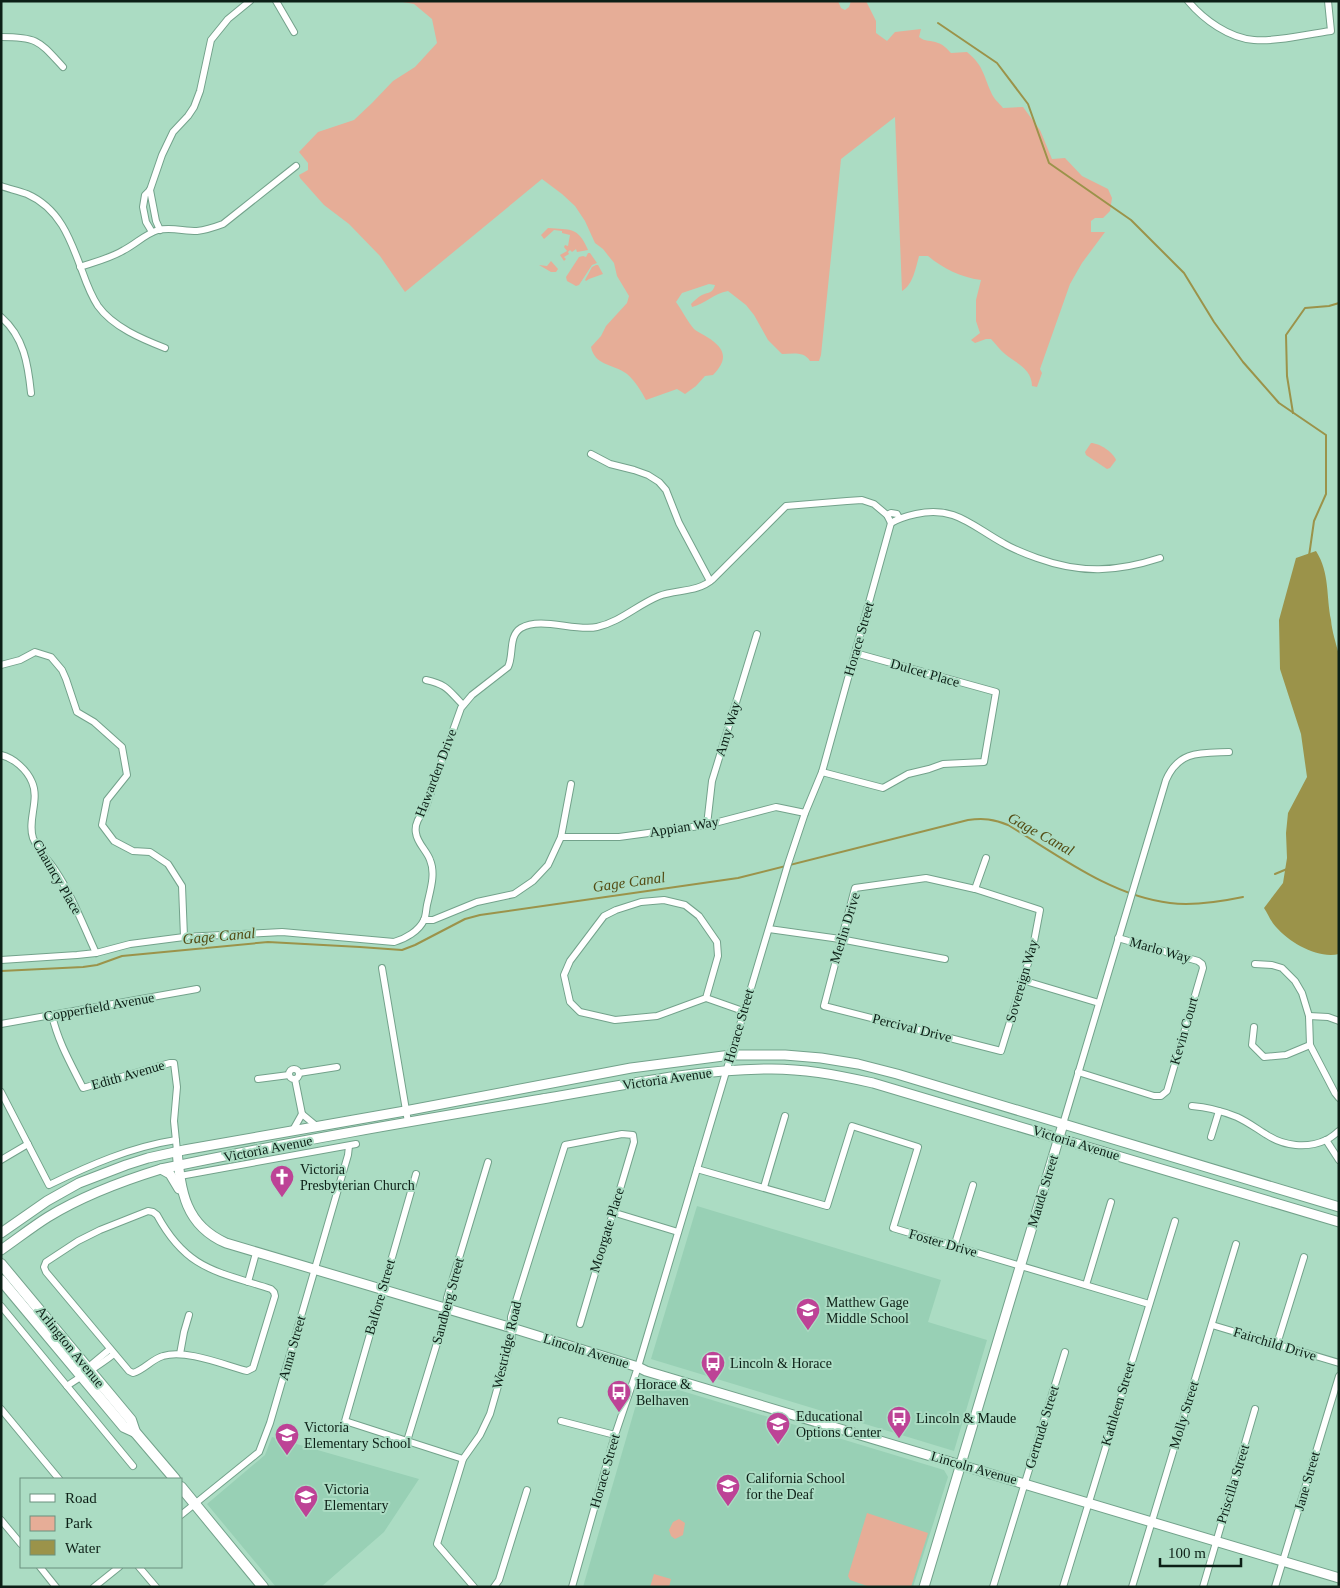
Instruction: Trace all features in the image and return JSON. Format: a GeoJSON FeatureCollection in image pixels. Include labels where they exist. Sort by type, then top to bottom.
{"type":"FeatureCollection","features":[{"type":"Feature","properties":{"kind":"main road","name":"Victoria Avenue"},"geometry":{"type":"LineString","coordinates":[[1,1233],[47,1201],[79,1183],[126,1164],[177,1151],[406,1111],[631,1068],[731,1055],[785,1055],[858,1064],[897,1074],[1339,1207]]}},
{"type":"Feature","properties":{"kind":"main road","name":"Victoria Avenue"},"geometry":{"type":"LineString","coordinates":[[1,1250],[48,1217],[72,1204],[115,1184],[162,1169],[408,1122],[640,1082],[726,1070],[766,1068],[838,1075],[873,1082],[1339,1222]]}},
{"type":"Feature","properties":{"kind":"main road","name":"Maude Street"},"geometry":{"type":"LineString","coordinates":[[924,1587],[1063,1124]]}},
{"type":"Feature","properties":{"kind":"main road","name":"Lincoln Avenue"},"geometry":{"type":"LineString","coordinates":[[177,1151],[183,1192],[192,1215],[209,1234],[226,1244],[512,1328],[646,1371],[1339,1578]]}},
{"type":"Feature","properties":{"kind":"main road"},"geometry":{"type":"LineString","coordinates":[[162,1169],[170,1174],[177,1188],[183,1192]]}},
{"type":"Feature","properties":{"kind":"main road","name":"Arlington Avenue"},"geometry":{"type":"LineString","coordinates":[[1,1264],[52,1323],[85,1374]]}},
{"type":"Feature","properties":{"kind":"main road","name":"Arlington Avenue"},"geometry":{"type":"LineString","coordinates":[[1,1280],[85,1374],[131,1420],[135,1432],[173,1478]]}},
{"type":"Feature","properties":{"kind":"main road"},"geometry":{"type":"LineString","coordinates":[[182,1488],[263,1587]]}},
{"type":"Feature","properties":{"kind":"street"},"geometry":{"type":"LineString","coordinates":[[152,232],[146,222],[143,207],[145,195],[150,190],[162,155],[173,132],[194,107],[200,91],[211,40],[228,19],[250,1]]}},
{"type":"Feature","properties":{"kind":"street"},"geometry":{"type":"LineString","coordinates":[[276,1],[294,32]]}},
{"type":"Feature","properties":{"kind":"street"},"geometry":{"type":"LineString","coordinates":[[1188,1],[1221,29],[1253,40],[1270,40],[1331,31],[1328,1]]}},
{"type":"Feature","properties":{"kind":"street"},"geometry":{"type":"LineString","coordinates":[[1,37],[21,37],[34,40],[43,46],[63,67]]}},
{"type":"Feature","properties":{"kind":"street"},"geometry":{"type":"LineString","coordinates":[[80,267],[125,250],[152,232],[174,228],[198,231],[223,224],[296,166]]}},
{"type":"Feature","properties":{"kind":"street"},"geometry":{"type":"LineString","coordinates":[[1,186],[36,199],[56,215],[68,234],[89,292],[99,308],[110,320],[143,339],[165,348]]}},
{"type":"Feature","properties":{"kind":"street"},"geometry":{"type":"LineString","coordinates":[[150,190],[156,221],[160,230]]}},
{"type":"Feature","properties":{"kind":"street"},"geometry":{"type":"LineString","coordinates":[[1,317],[10,325],[18,337],[25,355],[31,393]]}},
{"type":"Feature","properties":{"kind":"street"},"geometry":{"type":"LineString","coordinates":[[591,454],[602,461],[618,467],[648,475],[659,482],[666,490],[680,523],[710,581]]}},
{"type":"Feature","properties":{"kind":"street","name":"Hawarden Drive"},"geometry":{"type":"LineString","coordinates":[[424,920],[431,891],[433,870],[430,860],[415,832],[416,824],[425,809],[458,714],[472,695],[508,667],[512,640],[520,628],[540,624],[569,628],[596,628],[614,622],[660,596],[696,589],[710,581],[786,506],[862,500],[874,504],[887,515],[892,523],[899,518],[920,513],[944,512],[965,520],[1005,545],[1038,559],[1070,567],[1100,571],[1127,567],[1160,558]]}},
{"type":"Feature","properties":{"kind":"street","name":"Hawarden Drive"},"geometry":{"type":"LineString","coordinates":[[887,515],[891,513],[897,514],[899,518]]}},
{"type":"Feature","properties":{"kind":"street","name":"Horace Street"},"geometry":{"type":"LineString","coordinates":[[572,1587],[615,1435],[638,1367],[787,866],[805,812],[822,772],[892,523]]}},
{"type":"Feature","properties":{"kind":"street","name":"Amy Way"},"geometry":{"type":"LineString","coordinates":[[707,825],[712,781],[757,634]]}},
{"type":"Feature","properties":{"kind":"street"},"geometry":{"type":"LineString","coordinates":[[1,665],[20,660],[35,652],[51,657],[65,676],[77,712],[94,722],[122,747],[127,775],[107,800],[102,825],[114,841],[134,851],[150,852],[168,864],[182,886],[184,937]]}},
{"type":"Feature","properties":{"kind":"street","name":"Dulcet Place"},"geometry":{"type":"LineString","coordinates":[[822,772],[883,788],[908,774],[929,770],[943,764],[984,762],[996,692],[855,653]]}},
{"type":"Feature","properties":{"kind":"street"},"geometry":{"type":"LineString","coordinates":[[426,680],[441,683],[463,705]]}},
{"type":"Feature","properties":{"kind":"street","name":"Maude Street"},"geometry":{"type":"LineString","coordinates":[[1063,1124],[1170,770],[1190,755],[1229,752]]}},
{"type":"Feature","properties":{"kind":"street","name":"Chauncy Place"},"geometry":{"type":"LineString","coordinates":[[1,755],[7,756],[22,767],[32,780],[35,792],[32,817],[33,837],[42,854],[55,869],[68,891],[96,953]]}},
{"type":"Feature","properties":{"kind":"street"},"geometry":{"type":"LineString","coordinates":[[1,960],[96,953],[130,944],[184,937],[282,932],[394,942],[403,940],[424,920],[433,920],[477,902],[514,894],[533,881],[548,865],[561,837],[571,784]]}},
{"type":"Feature","properties":{"kind":"street","name":"Appian Way"},"geometry":{"type":"LineString","coordinates":[[561,837],[619,837],[707,825],[776,807],[805,812]]}},
{"type":"Feature","properties":{"kind":"street"},"geometry":{"type":"LineString","coordinates":[[975,889],[986,858]]}},
{"type":"Feature","properties":{"kind":"street","name":"Merlin Drive"},"geometry":{"type":"LineString","coordinates":[[824,1006],[840,939],[855,888],[926,878],[975,889],[1040,910]]}},
{"type":"Feature","properties":{"kind":"street"},"geometry":{"type":"LineString","coordinates":[[706,998],[718,956],[717,942],[699,916],[685,905],[664,900],[641,902],[604,916],[570,961],[564,975],[570,1002],[580,1012],[615,1020],[657,1016],[706,998],[743,1011]]}},
{"type":"Feature","properties":{"kind":"street","name":"Sovereign Way"},"geometry":{"type":"LineString","coordinates":[[1001,1051],[1033,947],[1040,910]]}},
{"type":"Feature","properties":{"kind":"street"},"geometry":{"type":"LineString","coordinates":[[769,929],[840,939],[945,959]]}},
{"type":"Feature","properties":{"kind":"street","name":"Marlo Way"},"geometry":{"type":"LineString","coordinates":[[1118,938],[1198,961],[1202,964]]}},
{"type":"Feature","properties":{"kind":"street","name":"Kevin Court"},"geometry":{"type":"LineString","coordinates":[[1078,1072],[1154,1096],[1161,1096],[1167,1091],[1203,968],[1202,964]]}},
{"type":"Feature","properties":{"kind":"street"},"geometry":{"type":"LineString","coordinates":[[1255,964],[1272,965],[1282,968],[1302,993],[1307,1005],[1310,1045],[1339,1098]]}},
{"type":"Feature","properties":{"kind":"street"},"geometry":{"type":"LineString","coordinates":[[382,968],[408,1122]]}},
{"type":"Feature","properties":{"kind":"street"},"geometry":{"type":"LineString","coordinates":[[1022,980],[1099,1003]]}},
{"type":"Feature","properties":{"kind":"street","name":"Copperfield Avenue"},"geometry":{"type":"LineString","coordinates":[[1,1024],[197,989]]}},
{"type":"Feature","properties":{"kind":"street","name":"Percival Drive"},"geometry":{"type":"LineString","coordinates":[[824,1006],[1001,1051]]}},
{"type":"Feature","properties":{"kind":"street","name":"Edith Avenue"},"geometry":{"type":"LineString","coordinates":[[52,1016],[59,1040],[83,1088],[174,1063]]}},
{"type":"Feature","properties":{"kind":"street"},"geometry":{"type":"LineString","coordinates":[[1308,1016],[1328,1017],[1339,1021]]}},
{"type":"Feature","properties":{"kind":"street"},"geometry":{"type":"LineString","coordinates":[[1254,1027],[1252,1045],[1264,1057],[1286,1055],[1310,1045]]}},
{"type":"Feature","properties":{"kind":"street","name":"Lincoln Avenue"},"geometry":{"type":"LineString","coordinates":[[174,1063],[178,1087],[174,1121],[177,1151]]}},
{"type":"Feature","properties":{"kind":"street"},"geometry":{"type":"LineString","coordinates":[[258,1079],[295,1075],[337,1067]]}},
{"type":"Feature","properties":{"kind":"street"},"geometry":{"type":"LineString","coordinates":[[295,1075],[302,1114],[315,1126]]}},
{"type":"Feature","properties":{"kind":"street"},"geometry":{"type":"LineString","coordinates":[[1,1092],[49,1185],[110,1158],[144,1146],[176,1140]]}},
{"type":"Feature","properties":{"kind":"street"},"geometry":{"type":"LineString","coordinates":[[1192,1106],[1219,1111],[1238,1118],[1282,1142],[1294,1145],[1306,1145],[1326,1140],[1339,1131]]}},
{"type":"Feature","properties":{"kind":"street"},"geometry":{"type":"LineString","coordinates":[[1211,1137],[1219,1111]]}},
{"type":"Feature","properties":{"kind":"street"},"geometry":{"type":"LineString","coordinates":[[293,1130],[302,1114]]}},
{"type":"Feature","properties":{"kind":"street"},"geometry":{"type":"LineString","coordinates":[[764,1188],[785,1116]]}},
{"type":"Feature","properties":{"kind":"street","name":"Foster Drive"},"geometry":{"type":"LineString","coordinates":[[697,1169],[827,1206],[852,1126],[918,1147],[893,1228],[1149,1304]]}},
{"type":"Feature","properties":{"kind":"street","name":"Westridge Road"},"geometry":{"type":"LineString","coordinates":[[474,1587],[437,1544],[463,1459],[480,1435],[490,1414],[512,1337],[511,1317],[566,1144],[622,1134],[633,1135]]}},
{"type":"Feature","properties":{"kind":"street","name":"Moorgate Place"},"geometry":{"type":"LineString","coordinates":[[580,1324],[634,1142],[633,1135]]}},
{"type":"Feature","properties":{"kind":"street"},"geometry":{"type":"LineString","coordinates":[[1326,1140],[1339,1160]]}},
{"type":"Feature","properties":{"kind":"street"},"geometry":{"type":"LineString","coordinates":[[1,1160],[28,1144]]}},
{"type":"Feature","properties":{"kind":"street"},"geometry":{"type":"LineString","coordinates":[[180,1176],[356,1144]]}},
{"type":"Feature","properties":{"kind":"street","name":"Anna Street"},"geometry":{"type":"LineString","coordinates":[[182,1514],[259,1452],[270,1423],[348,1155],[349,1146]]}},
{"type":"Feature","properties":{"kind":"street","name":"Sandberg Street"},"geometry":{"type":"LineString","coordinates":[[407,1441],[445,1317],[447,1298],[488,1162]]}},
{"type":"Feature","properties":{"kind":"street","name":"Balfore Street"},"geometry":{"type":"LineString","coordinates":[[407,1441],[345,1421],[416,1174]]}},
{"type":"Feature","properties":{"kind":"street"},"geometry":{"type":"LineString","coordinates":[[954,1246],[973,1185]]}},
{"type":"Feature","properties":{"kind":"street"},"geometry":{"type":"LineString","coordinates":[[1086,1284],[1111,1202]]}},
{"type":"Feature","properties":{"kind":"street"},"geometry":{"type":"LineString","coordinates":[[148,1211],[157,1215],[174,1242],[185,1254],[200,1265],[214,1272],[271,1289],[274,1292],[275,1296],[251,1371],[247,1372],[188,1354],[180,1354],[162,1356],[133,1373],[129,1371],[112,1351],[57,1286],[44,1267],[46,1262],[78,1241],[148,1211]]}},
{"type":"Feature","properties":{"kind":"street"},"geometry":{"type":"LineString","coordinates":[[612,1212],[678,1232]]}},
{"type":"Feature","properties":{"kind":"street","name":"Kathleen Street"},"geometry":{"type":"LineString","coordinates":[[1063,1587],[1175,1221]]}},
{"type":"Feature","properties":{"kind":"street","name":"Molly Street"},"geometry":{"type":"LineString","coordinates":[[1132,1587],[1236,1244]]}},
{"type":"Feature","properties":{"kind":"street"},"geometry":{"type":"LineString","coordinates":[[248,1282],[256,1253]]}},
{"type":"Feature","properties":{"kind":"street"},"geometry":{"type":"LineString","coordinates":[[1277,1344],[1304,1257]]}},
{"type":"Feature","properties":{"kind":"street"},"geometry":{"type":"LineString","coordinates":[[1,1306],[133,1466]]}},
{"type":"Feature","properties":{"kind":"street"},"geometry":{"type":"LineString","coordinates":[[180,1354],[189,1315]]}},
{"type":"Feature","properties":{"kind":"street","name":"Fairchild Drive"},"geometry":{"type":"LineString","coordinates":[[1212,1325],[1339,1362]]}},
{"type":"Feature","properties":{"kind":"street"},"geometry":{"type":"LineString","coordinates":[[67,1386],[85,1374],[92,1364],[112,1351]]}},
{"type":"Feature","properties":{"kind":"street","name":"Gertrude Street"},"geometry":{"type":"LineString","coordinates":[[993,1587],[1065,1352]]}},
{"type":"Feature","properties":{"kind":"street","name":"Jane Street"},"geometry":{"type":"LineString","coordinates":[[1275,1587],[1339,1376]]}},
{"type":"Feature","properties":{"kind":"street"},"geometry":{"type":"LineString","coordinates":[[1,1409],[58,1478]]}},
{"type":"Feature","properties":{"kind":"street","name":"Priscilla Street"},"geometry":{"type":"LineString","coordinates":[[1203,1587],[1256,1409]]}},
{"type":"Feature","properties":{"kind":"street"},"geometry":{"type":"LineString","coordinates":[[561,1421],[615,1435]]}},
{"type":"Feature","properties":{"kind":"street"},"geometry":{"type":"LineString","coordinates":[[407,1441],[463,1459]]}},
{"type":"Feature","properties":{"kind":"street"},"geometry":{"type":"LineString","coordinates":[[494,1587],[500,1580],[527,1490]]}},
{"type":"Feature","properties":{"kind":"street"},"geometry":{"type":"LineString","coordinates":[[1,1520],[20,1543]]}},
{"type":"Feature","properties":{"kind":"street"},"geometry":{"type":"LineString","coordinates":[[41,1568],[56,1587]]}},
{"type":"Feature","properties":{"kind":"street"},"geometry":{"type":"LineString","coordinates":[[94,1587],[118,1568]]}},
{"type":"Feature","properties":{"kind":"street"},"geometry":{"type":"LineString","coordinates":[[140,1568],[156,1587]]}},
{"type":"Feature","properties":{"kind":"shaded area","name":"Matthew Gage Middle School"},"geometry":{"type":"Polygon","coordinates":[[[697,1206],[941,1280],[928,1322],[987,1340],[954,1451],[651,1359],[697,1206]]]}},
{"type":"Feature","properties":{"kind":"shaded area","name":"California School for the Deaf"},"geometry":{"type":"Polygon","coordinates":[[[649,1381],[944,1470],[948,1477],[913,1587],[583,1587],[642,1384],[649,1381]]]}},
{"type":"Feature","properties":{"kind":"shaded area","name":"Victoria Elementary"},"geometry":{"type":"Polygon","coordinates":[[[272,1437],[419,1479],[384,1532],[321,1587],[276,1587],[207,1504],[265,1455],[272,1437]]]}},
{"type":"Feature","properties":{"kind":"green space"},"geometry":{"type":"Polygon","coordinates":[[[397,1],[838,1],[841,8],[845,10],[849,7],[851,1],[866,1],[876,21],[876,33],[887,41],[895,32],[921,29],[919,37],[921,39],[940,44],[951,53],[967,52],[980,66],[992,94],[1003,108],[1023,107],[1040,130],[1052,159],[1065,158],[1082,176],[1108,189],[1112,198],[1110,211],[1103,218],[1095,218],[1091,221],[1091,232],[1105,232],[1082,263],[1070,284],[1040,369],[1042,373],[1037,387],[1032,386],[1026,371],[991,339],[975,343],[971,340],[980,333],[976,321],[976,300],[981,280],[953,272],[928,256],[919,256],[909,285],[902,291],[895,117],[841,159],[819,361],[810,361],[801,354],[782,354],[768,340],[746,305],[728,291],[692,307],[691,304],[698,298],[713,290],[715,285],[709,284],[682,293],[676,302],[694,329],[718,345],[723,354],[721,364],[713,375],[705,376],[685,394],[677,389],[646,400],[630,377],[619,369],[600,361],[593,353],[591,347],[601,336],[606,326],[627,303],[629,296],[617,276],[614,263],[603,249],[595,243],[585,221],[575,206],[542,179],[405,292],[380,256],[349,224],[324,205],[299,175],[308,170],[308,163],[299,152],[318,132],[354,120],[393,81],[415,67],[437,43],[432,19],[414,4],[397,1]]]}},
{"type":"Feature","properties":{"kind":"green space"},"geometry":{"type":"Polygon","coordinates":[[[548,228],[577,233],[588,250],[577,252],[576,249],[572,252],[570,250],[569,254],[564,257],[566,259],[564,261],[560,255],[567,251],[564,247],[565,245],[568,246],[570,235],[554,230],[544,239],[541,235],[548,228]]]}},
{"type":"Feature","properties":{"kind":"green space"},"geometry":{"type":"Polygon","coordinates":[[[588,253],[597,263],[592,265],[579,285],[576,286],[567,281],[566,277],[579,257],[586,257],[588,253]]]}},
{"type":"Feature","properties":{"kind":"green space"},"geometry":{"type":"Polygon","coordinates":[[[551,261],[558,269],[556,272],[551,272],[539,265],[547,266],[551,261]]]}},
{"type":"Feature","properties":{"kind":"green space"},"geometry":{"type":"Polygon","coordinates":[[[598,265],[603,274],[586,281],[592,267],[598,265]]]}},
{"type":"Feature","properties":{"kind":"green space"},"geometry":{"type":"Polygon","coordinates":[[[1091,443],[1105,448],[1112,454],[1116,460],[1110,468],[1107,469],[1086,455],[1085,452],[1091,443]]]}},
{"type":"Feature","properties":{"kind":"green space"},"geometry":{"type":"Polygon","coordinates":[[[867,1513],[928,1533],[911,1587],[870,1587],[850,1580],[848,1576],[867,1513]]]}},
{"type":"Feature","properties":{"kind":"green space"},"geometry":{"type":"Polygon","coordinates":[[[679,1519],[685,1523],[683,1535],[675,1539],[671,1536],[669,1530],[673,1522],[679,1519]]]}},
{"type":"Feature","properties":{"kind":"green space"},"geometry":{"type":"Polygon","coordinates":[[[654,1574],[671,1579],[669,1587],[650,1587],[654,1574]]]}},
{"type":"Feature","properties":{"kind":"water"},"geometry":{"type":"Polygon","coordinates":[[[1316,551],[1326,576],[1329,611],[1339,655],[1339,954],[1331,955],[1314,952],[1289,939],[1274,925],[1264,908],[1283,883],[1287,858],[1286,833],[1288,813],[1307,777],[1301,734],[1280,669],[1279,620],[1296,558],[1316,551]]]}},
{"type":"Feature","properties":{"kind":"waterway"},"geometry":{"type":"LineString","coordinates":[[938,23],[997,63],[1028,104],[1049,163],[1131,220],[1184,273],[1214,322],[1243,362],[1279,403],[1326,435],[1326,494],[1314,521],[1309,556]]}},
{"type":"Feature","properties":{"kind":"waterway"},"geometry":{"type":"LineString","coordinates":[[1293,413],[1287,376],[1286,335],[1305,308],[1329,306],[1339,303]]}},
{"type":"Feature","properties":{"kind":"waterway","name":"Gage Canal"},"geometry":{"type":"LineString","coordinates":[[1,971],[83,967],[97,965],[122,956],[268,942],[402,950],[465,919],[480,915],[738,878],[973,819],[993,820],[1008,825],[1086,873],[1127,892],[1148,899],[1170,903],[1197,904],[1243,897]]}},
{"type":"Feature","properties":{"kind":"waterway"},"geometry":{"type":"LineString","coordinates":[[1275,874],[1287,869]]}},
{"type":"Feature","properties":{"kind":"place","name":"Victoria Presbyterian Church"},"geometry":{"type":"Point","coordinates":[282,1198]}},
{"type":"Feature","properties":{"kind":"place","name":"Matthew Gage Middle School"},"geometry":{"type":"Point","coordinates":[808,1331]}},
{"type":"Feature","properties":{"kind":"place","name":"Lincoln & Horace"},"geometry":{"type":"Point","coordinates":[713,1384]}},
{"type":"Feature","properties":{"kind":"place","name":"Horace & Belhaven"},"geometry":{"type":"Point","coordinates":[619,1413]}},
{"type":"Feature","properties":{"kind":"place","name":"Lincoln & Maude"},"geometry":{"type":"Point","coordinates":[899,1439]}},
{"type":"Feature","properties":{"kind":"place","name":"Educational Options Center"},"geometry":{"type":"Point","coordinates":[778,1445]}},
{"type":"Feature","properties":{"kind":"place","name":"Victoria Elementary School"},"geometry":{"type":"Point","coordinates":[287,1456]}},
{"type":"Feature","properties":{"kind":"place","name":"California School for the Deaf"},"geometry":{"type":"Point","coordinates":[728,1507]}},
{"type":"Feature","properties":{"kind":"place","name":"Victoria Elementary"},"geometry":{"type":"Point","coordinates":[306,1518]}}]}
